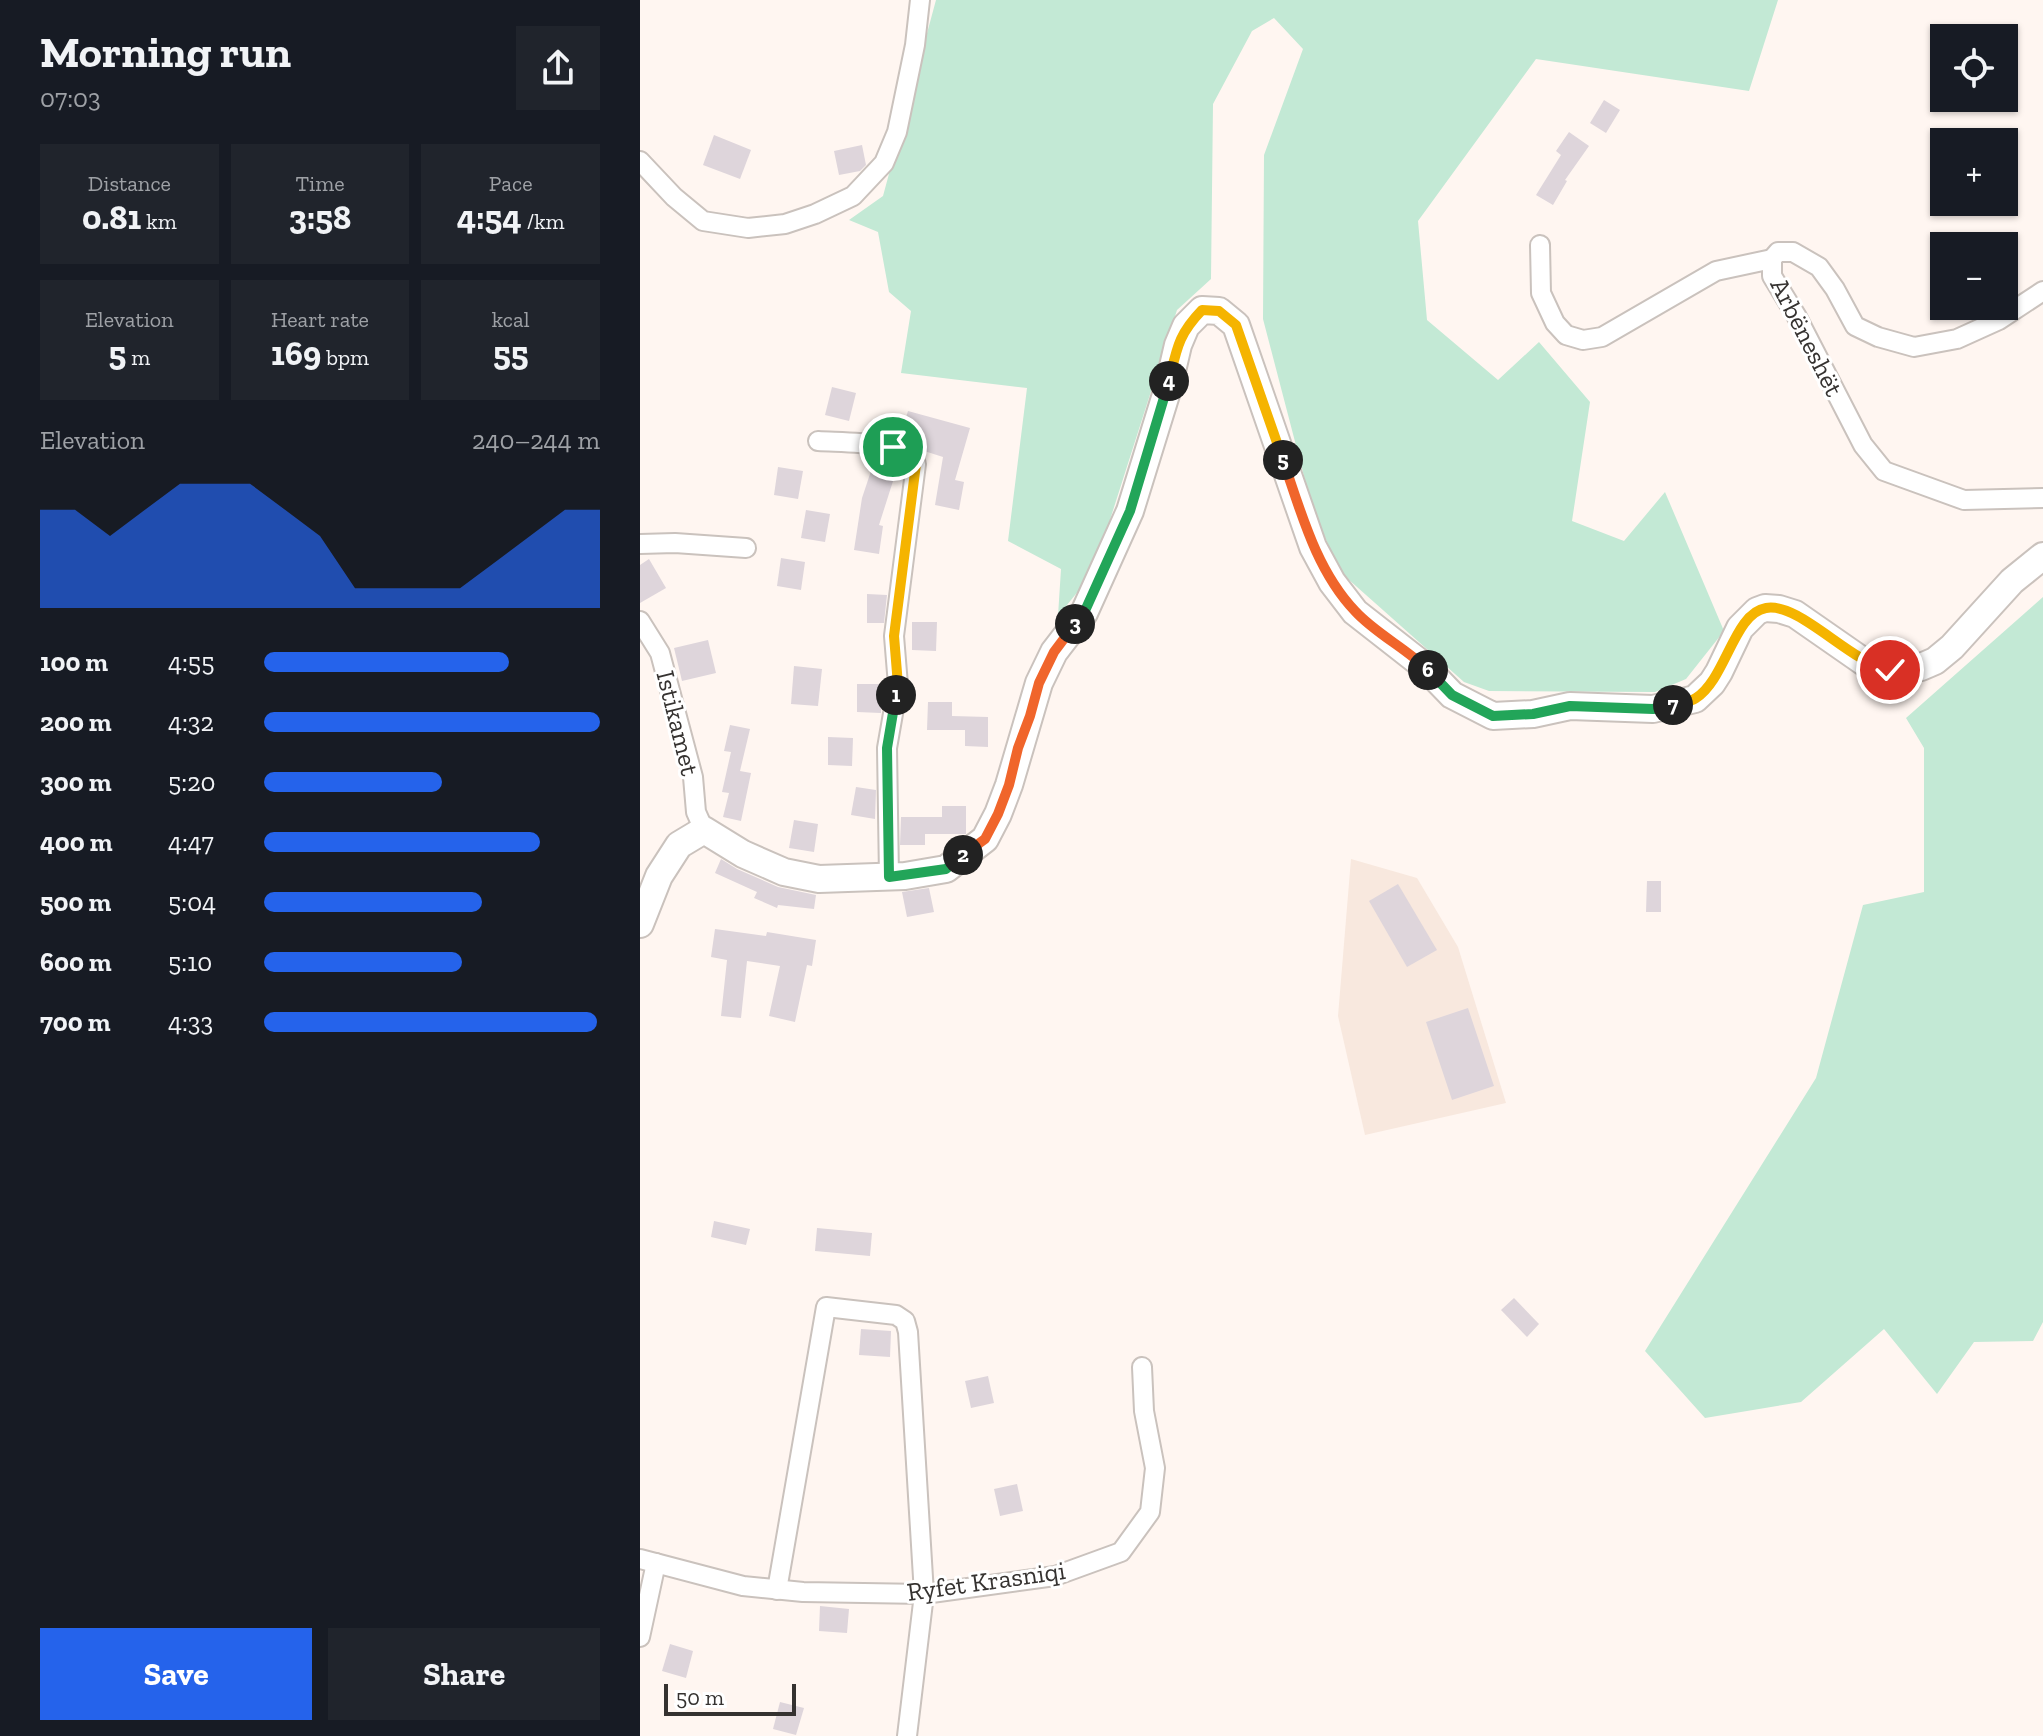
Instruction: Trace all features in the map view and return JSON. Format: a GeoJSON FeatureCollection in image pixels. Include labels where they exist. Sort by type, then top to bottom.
{"type":"FeatureCollection","features":[{"type":"Feature","properties":{"kind":"street"},"geometry":{"type":"LineString","coordinates":[[640,161],[674,197],[703,221],[748,228],[785,224],[853,196],[884,163],[897,132],[915,45],[920,0]]}},
{"type":"Feature","properties":{"kind":"street"},"geometry":{"type":"LineString","coordinates":[[1540,245],[1541,293],[1555,323],[1566,335],[1583,340],[1602,337],[1716,271],[1772,259]]}},
{"type":"Feature","properties":{"kind":"street","name":"Arbëneshët"},"geometry":{"type":"LineString","coordinates":[[2043,291],[1999,320],[1957,339],[1914,347],[1878,337],[1855,326],[1819,267],[1793,252],[1778,252],[1772,259],[1772,276],[1797,317],[1863,445],[1884,471],[1964,500],[2043,498]]}},
{"type":"Feature","properties":{"kind":"street"},"geometry":{"type":"LineString","coordinates":[[640,924],[659,876],[679,845],[704,830],[743,854],[784,872],[819,879],[889,877],[946,869],[985,839],[1009,785],[1039,683],[1054,652],[1084,613],[1130,511],[1178,345],[1186,326],[1202,310],[1219,311],[1236,325],[1313,547],[1332,582],[1355,612],[1424,666],[1452,695],[1493,716],[1533,714],[1570,706],[1653,709],[1695,699],[1719,672],[1740,628],[1757,611],[1765,608],[1795,614],[1864,662],[1878,668],[1921,667],[1935,661],[1952,647],[2012,581],[2043,556]]}},
{"type":"Feature","properties":{"kind":"street"},"geometry":{"type":"LineString","coordinates":[[818,441],[893,447],[910,456],[916,464],[894,636],[898,685],[887,748],[889,877]]}},
{"type":"Feature","properties":{"kind":"street"},"geometry":{"type":"LineString","coordinates":[[640,544],[746,548]]}},
{"type":"Feature","properties":{"kind":"street","name":"Istikamet"},"geometry":{"type":"LineString","coordinates":[[640,621],[660,653],[693,777],[696,812],[704,830]]}},
{"type":"Feature","properties":{"kind":"street"},"geometry":{"type":"LineString","coordinates":[[777,1590],[826,1307],[896,1315],[905,1321],[908,1332],[924,1594],[907,1736]]}},
{"type":"Feature","properties":{"kind":"street","name":"Ryfet Krasniqi"},"geometry":{"type":"LineString","coordinates":[[640,1637],[648,1561],[743,1586],[803,1592],[924,1594],[1055,1576],[1121,1552],[1150,1512],[1155,1468],[1144,1411],[1142,1367]]}},
{"type":"Feature","properties":{"kind":"shaded area"},"geometry":{"type":"Polygon","coordinates":[[[1351,859],[1417,878],[1458,947],[1506,1103],[1365,1135],[1338,1016],[1351,859]]]}},
{"type":"Feature","properties":{"kind":"green space"},"geometry":{"type":"Polygon","coordinates":[[[936,0],[1778,0],[1749,91],[1536,59],[1418,221],[1427,320],[1498,380],[1539,342],[1590,402],[1572,521],[1624,541],[1665,492],[1724,631],[1686,679],[1655,692],[1489,691],[1464,682],[1339,571],[1311,503],[1263,319],[1264,155],[1303,49],[1274,18],[1252,31],[1213,104],[1211,279],[1177,310],[1093,573],[1058,616],[1061,569],[1008,541],[1027,388],[901,373],[911,311],[889,292],[878,232],[849,220],[883,196],[936,0]]]}},
{"type":"Feature","properties":{"kind":"green space"},"geometry":{"type":"Polygon","coordinates":[[[2043,597],[2043,1322],[2033,1341],[1974,1342],[1937,1394],[1884,1329],[1801,1402],[1705,1418],[1645,1351],[1816,1078],[1863,905],[1924,892],[1924,748],[1906,718],[2043,597]]]}},
{"type":"Feature","properties":{"kind":"building"},"geometry":{"type":"Polygon","coordinates":[[[1604,100],[1620,110],[1606,133],[1590,123],[1604,100]]]}},
{"type":"Feature","properties":{"kind":"building"},"geometry":{"type":"Polygon","coordinates":[[[1569,132],[1589,146],[1565,180],[1553,205],[1536,195],[1561,155],[1556,151],[1569,132]]]}},
{"type":"Feature","properties":{"kind":"building"},"geometry":{"type":"Polygon","coordinates":[[[714,135],[751,150],[740,179],[703,165],[714,135]]]}},
{"type":"Feature","properties":{"kind":"building"},"geometry":{"type":"Polygon","coordinates":[[[862,145],[866,165],[860,171],[839,175],[834,151],[862,145]]]}},
{"type":"Feature","properties":{"kind":"building"},"geometry":{"type":"Polygon","coordinates":[[[832,387],[856,393],[849,421],[825,415],[832,387]]]}},
{"type":"Feature","properties":{"kind":"building"},"geometry":{"type":"Polygon","coordinates":[[[908,411],[970,428],[955,480],[964,482],[959,510],[935,505],[943,457],[899,439],[908,411]]]}},
{"type":"Feature","properties":{"kind":"building"},"geometry":{"type":"Polygon","coordinates":[[[778,467],[803,471],[798,499],[774,495],[778,467]]]}},
{"type":"Feature","properties":{"kind":"building"},"geometry":{"type":"Polygon","coordinates":[[[871,471],[894,478],[879,525],[883,526],[879,554],[854,550],[862,498],[871,471]]]}},
{"type":"Feature","properties":{"kind":"building"},"geometry":{"type":"Polygon","coordinates":[[[806,510],[830,514],[825,542],[801,538],[806,510]]]}},
{"type":"Feature","properties":{"kind":"building"},"geometry":{"type":"Polygon","coordinates":[[[781,558],[805,562],[801,590],[777,586],[781,558]]]}},
{"type":"Feature","properties":{"kind":"building"},"geometry":{"type":"Polygon","coordinates":[[[649,559],[666,588],[640,603],[640,565],[649,559]]]}},
{"type":"Feature","properties":{"kind":"building"},"geometry":{"type":"Polygon","coordinates":[[[867,594],[887,595],[884,623],[867,623],[867,594]]]}},
{"type":"Feature","properties":{"kind":"building"},"geometry":{"type":"Polygon","coordinates":[[[912,622],[937,622],[936,651],[912,650],[912,622]]]}},
{"type":"Feature","properties":{"kind":"building"},"geometry":{"type":"Polygon","coordinates":[[[708,640],[716,673],[682,681],[674,648],[708,640]]]}},
{"type":"Feature","properties":{"kind":"building"},"geometry":{"type":"Polygon","coordinates":[[[794,666],[822,669],[818,706],[791,704],[794,666]]]}},
{"type":"Feature","properties":{"kind":"building"},"geometry":{"type":"Polygon","coordinates":[[[857,684],[882,684],[881,713],[857,712],[857,684]]]}},
{"type":"Feature","properties":{"kind":"building"},"geometry":{"type":"Polygon","coordinates":[[[928,702],[952,702],[952,716],[988,717],[988,747],[965,746],[965,730],[927,730],[928,702]]]}},
{"type":"Feature","properties":{"kind":"building"},"geometry":{"type":"Polygon","coordinates":[[[730,725],[750,729],[740,771],[751,773],[741,821],[723,817],[729,793],[722,792],[731,752],[724,751],[730,725]]]}},
{"type":"Feature","properties":{"kind":"building"},"geometry":{"type":"Polygon","coordinates":[[[828,737],[853,738],[852,766],[828,765],[828,737]]]}},
{"type":"Feature","properties":{"kind":"building"},"geometry":{"type":"Polygon","coordinates":[[[856,787],[876,790],[875,819],[851,815],[856,787]]]}},
{"type":"Feature","properties":{"kind":"building"},"geometry":{"type":"Polygon","coordinates":[[[942,806],[966,806],[966,834],[925,834],[925,845],[900,845],[901,817],[942,817],[942,806]]]}},
{"type":"Feature","properties":{"kind":"building"},"geometry":{"type":"Polygon","coordinates":[[[794,820],[818,824],[814,852],[789,848],[794,820]]]}},
{"type":"Feature","properties":{"kind":"building"},"geometry":{"type":"Polygon","coordinates":[[[721,859],[778,887],[816,895],[814,909],[778,905],[777,908],[754,898],[757,892],[715,873],[721,859]]]}},
{"type":"Feature","properties":{"kind":"building"},"geometry":{"type":"Polygon","coordinates":[[[1647,881],[1661,881],[1661,912],[1646,912],[1647,881]]]}},
{"type":"Feature","properties":{"kind":"building"},"geometry":{"type":"Polygon","coordinates":[[[1398,884],[1437,950],[1407,967],[1369,901],[1398,884]]]}},
{"type":"Feature","properties":{"kind":"building"},"geometry":{"type":"Polygon","coordinates":[[[929,888],[934,912],[907,917],[902,892],[929,888]]]}},
{"type":"Feature","properties":{"kind":"building"},"geometry":{"type":"Polygon","coordinates":[[[715,929],[766,936],[767,932],[816,940],[812,966],[807,965],[795,1022],[769,1016],[780,966],[747,961],[741,1018],[721,1016],[727,960],[711,957],[715,929]]]}},
{"type":"Feature","properties":{"kind":"building"},"geometry":{"type":"Polygon","coordinates":[[[1468,1008],[1494,1086],[1452,1100],[1426,1022],[1468,1008]]]}},
{"type":"Feature","properties":{"kind":"building"},"geometry":{"type":"Polygon","coordinates":[[[714,1221],[750,1229],[746,1245],[711,1237],[714,1221]]]}},
{"type":"Feature","properties":{"kind":"building"},"geometry":{"type":"Polygon","coordinates":[[[817,1228],[872,1233],[870,1256],[815,1251],[817,1228]]]}},
{"type":"Feature","properties":{"kind":"building"},"geometry":{"type":"Polygon","coordinates":[[[1514,1298],[1539,1324],[1527,1337],[1501,1310],[1514,1298]]]}},
{"type":"Feature","properties":{"kind":"building"},"geometry":{"type":"Polygon","coordinates":[[[861,1329],[891,1331],[890,1357],[859,1355],[861,1329]]]}},
{"type":"Feature","properties":{"kind":"building"},"geometry":{"type":"Polygon","coordinates":[[[988,1376],[994,1403],[971,1408],[965,1381],[988,1376]]]}},
{"type":"Feature","properties":{"kind":"building"},"geometry":{"type":"Polygon","coordinates":[[[1017,1484],[1023,1511],[1000,1516],[994,1489],[1017,1484]]]}},
{"type":"Feature","properties":{"kind":"building"},"geometry":{"type":"Polygon","coordinates":[[[820,1606],[849,1609],[847,1633],[819,1631],[820,1606]]]}},
{"type":"Feature","properties":{"kind":"building"},"geometry":{"type":"Polygon","coordinates":[[[670,1644],[693,1651],[686,1678],[662,1671],[670,1644]]]}},
{"type":"Feature","properties":{"kind":"building"},"geometry":{"type":"Polygon","coordinates":[[[780,1702],[804,1708],[796,1735],[773,1729],[780,1702]]]}},
{"type":"Feature","properties":{"kind":"route"},"geometry":{"type":"LineString","coordinates":[[893,447],[910,456],[916,464],[894,636],[898,685],[887,748],[889,877],[946,869],[985,839],[1009,785],[1039,683],[1054,652],[1084,613],[1130,511],[1178,345],[1186,326],[1202,310],[1219,311],[1236,325],[1313,547],[1332,582],[1355,612],[1424,666],[1452,695],[1471,706],[1493,716],[1533,714],[1570,706],[1653,709],[1695,699],[1719,672],[1740,628],[1757,611],[1765,608],[1795,614],[1864,662],[1890,670]]}}]}
